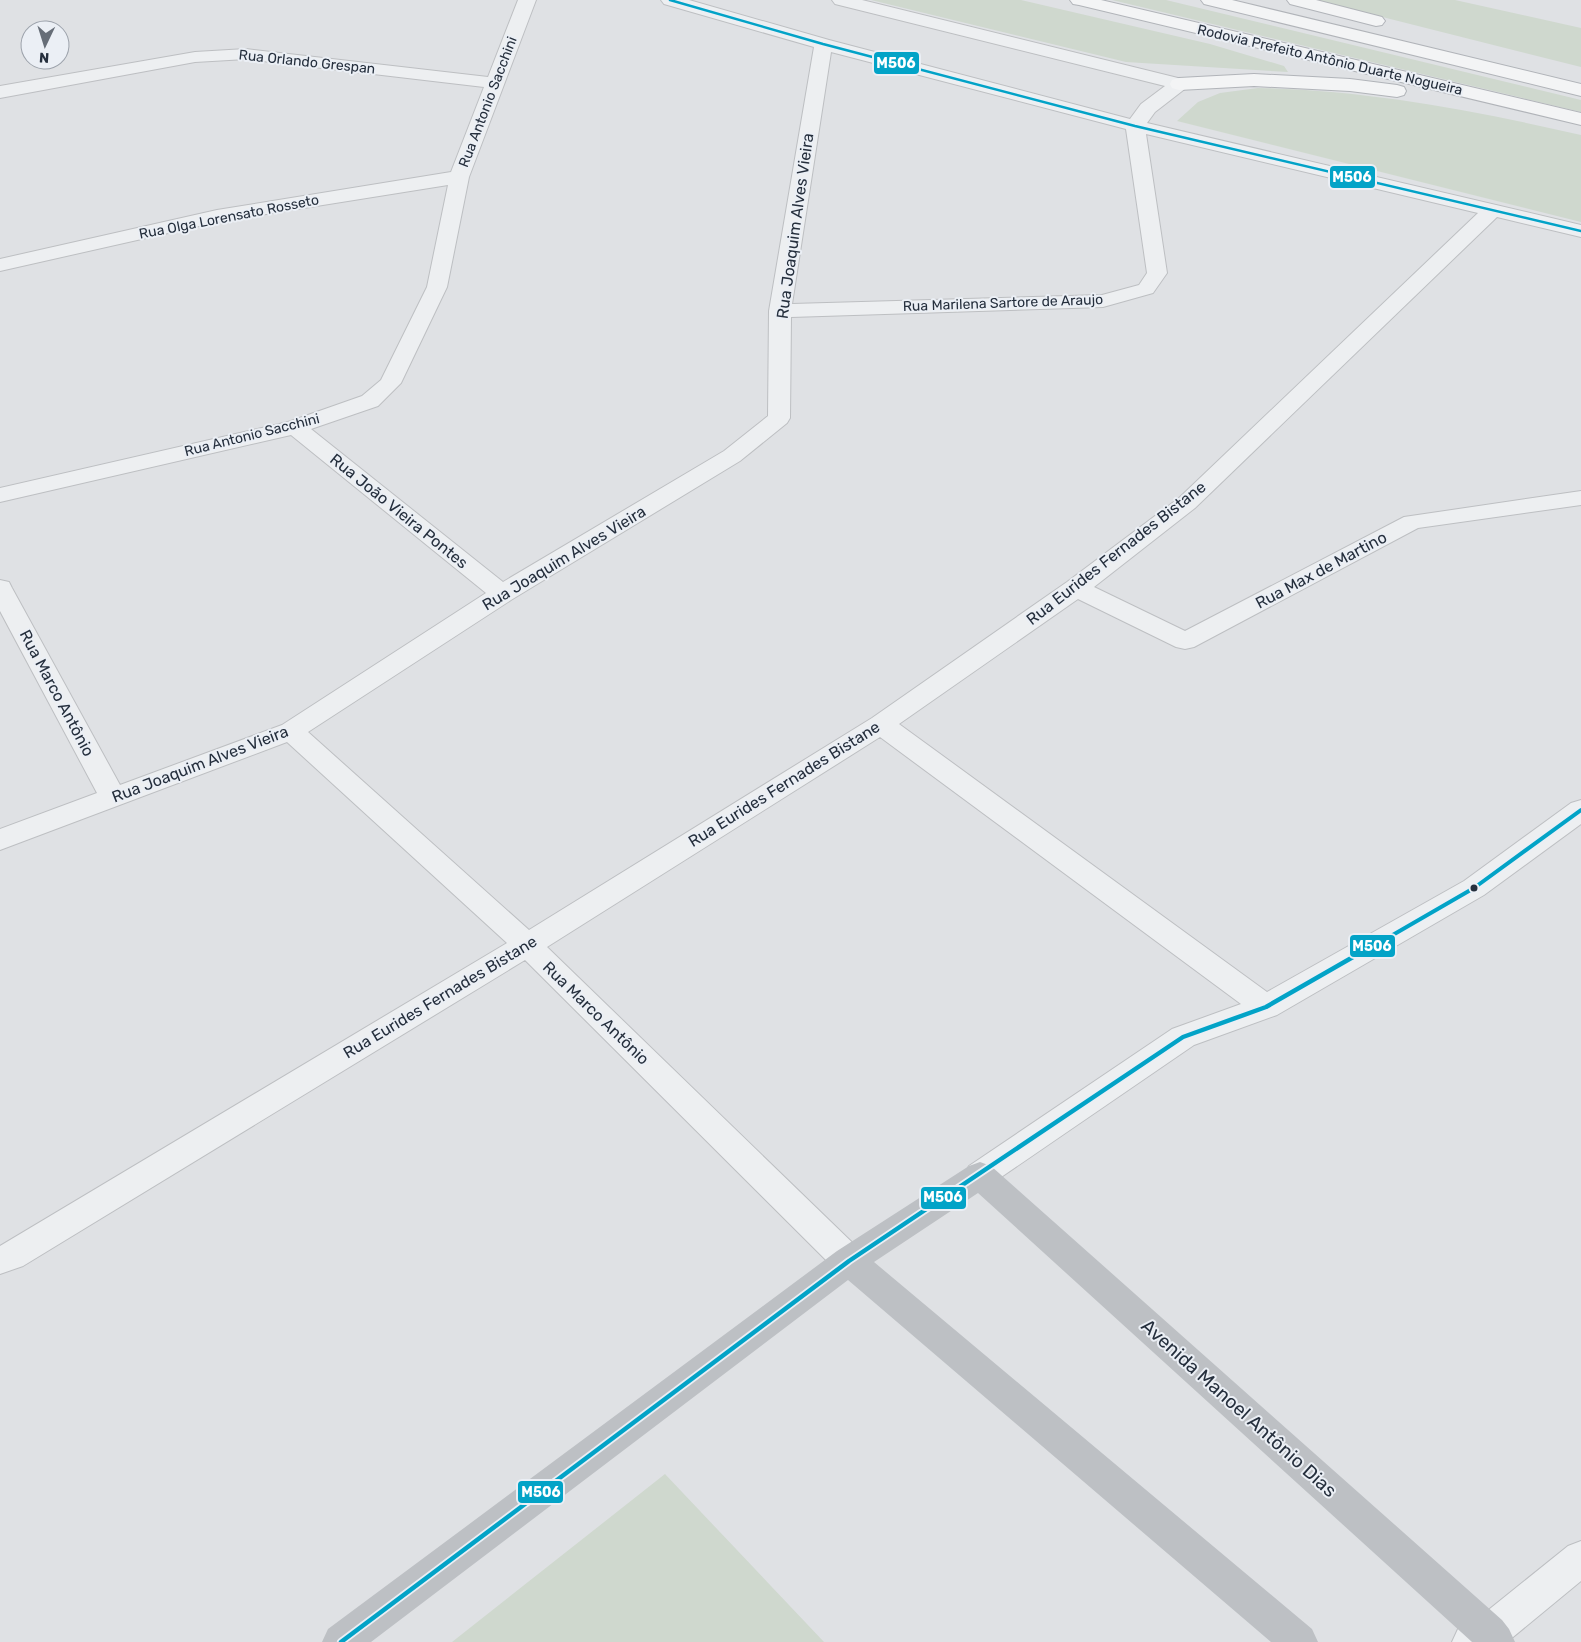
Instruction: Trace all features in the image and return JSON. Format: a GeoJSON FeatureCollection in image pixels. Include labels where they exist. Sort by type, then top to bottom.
{"type":"FeatureCollection","features":[{"type":"Feature","properties":{"kind":"highway","name":"Rodovia Prefeito Antônio Duarte Nogueira"},"geometry":{"type":"LineString","coordinates":[[1079,0],[1581,120]]}},
{"type":"Feature","properties":{"kind":"highway","name":"Rodovia Prefeito Antônio Duarte Nogueira"},"geometry":{"type":"LineString","coordinates":[[1210,0],[1581,90]]}},
{"type":"Feature","properties":{"kind":"highway"},"geometry":{"type":"LineString","coordinates":[[1296,0],[1391,25]]}},
{"type":"Feature","properties":{"kind":"highway"},"geometry":{"type":"LineString","coordinates":[[1448,40],[1581,75]]}},
{"type":"Feature","properties":{"kind":"highway"},"geometry":{"type":"LineString","coordinates":[[1179,84],[1254,80],[1350,85],[1433,96],[1581,120]]}},
{"type":"Feature","properties":{"kind":"street","name":"Rua Antonio Sacchini"},"geometry":{"type":"LineString","coordinates":[[0,495],[295,428],[370,401],[390,383],[437,287],[459,177],[527,0]]}},
{"type":"Feature","properties":{"kind":"street"},"geometry":{"type":"LineString","coordinates":[[670,0],[823,44],[1135,126],[1581,231]]}},
{"type":"Feature","properties":{"kind":"street"},"geometry":{"type":"LineString","coordinates":[[841,0],[1179,84]]}},
{"type":"Feature","properties":{"kind":"street","name":"Rua Joaquim Alves Vieira"},"geometry":{"type":"LineString","coordinates":[[0,840],[291,731],[502,594],[732,456],[779,418],[780,311],[823,44]]}},
{"type":"Feature","properties":{"kind":"street","name":"Rua Orlando Grespan"},"geometry":{"type":"LineString","coordinates":[[0,92],[195,57],[246,54],[495,83]]}},
{"type":"Feature","properties":{"kind":"street"},"geometry":{"type":"LineString","coordinates":[[1135,126],[1148,108],[1179,84]]}},
{"type":"Feature","properties":{"kind":"street","name":"Rua Marilena Sartore de Araujo"},"geometry":{"type":"LineString","coordinates":[[780,311],[1103,301],[1146,289],[1157,273],[1135,126]]}},
{"type":"Feature","properties":{"kind":"street","name":"Rua Olga Lorensato Rosseto"},"geometry":{"type":"LineString","coordinates":[[0,265],[217,216],[459,177]]}},
{"type":"Feature","properties":{"kind":"street","name":"Rua Eurides Fernades Bistane"},"geometry":{"type":"LineString","coordinates":[[0,1260],[20,1250],[527,945],[881,724],[1076,588],[1187,503],[1494,209]]}},
{"type":"Feature","properties":{"kind":"street","name":"Rua João Vieira Pontes"},"geometry":{"type":"LineString","coordinates":[[295,428],[502,594]]}},
{"type":"Feature","properties":{"kind":"street","name":"Rua Max de Martino"},"geometry":{"type":"LineString","coordinates":[[1076,588],[1185,641],[1412,522],[1581,498]]}},
{"type":"Feature","properties":{"kind":"street","name":"Rua Marco Antônio"},"geometry":{"type":"LineString","coordinates":[[0,588],[113,798]]}},
{"type":"Feature","properties":{"kind":"street"},"geometry":{"type":"LineString","coordinates":[[881,724],[1266,1008]]}},
{"type":"Feature","properties":{"kind":"street","name":"Rua Marco Antônio"},"geometry":{"type":"LineString","coordinates":[[291,731],[527,945],[849,1261]]}},
{"type":"Feature","properties":{"kind":"street"},"geometry":{"type":"LineString","coordinates":[[341,1642],[849,1261],[1183,1037],[1266,1008],[1474,888],[1581,810]]}},
{"type":"Feature","properties":{"kind":"street","name":"Avenida Manoel Antônio Dias"},"geometry":{"type":"LineString","coordinates":[[980,1174],[1485,1639]]}},
{"type":"Feature","properties":{"kind":"street"},"geometry":{"type":"LineString","coordinates":[[849,1261],[1299,1642]]}},
{"type":"Feature","properties":{"kind":"street"},"geometry":{"type":"LineString","coordinates":[[1485,1639],[1581,1558]]}},
{"type":"Feature","properties":{"kind":"shaded area"},"geometry":{"type":"Polygon","coordinates":[[[871,0],[1021,0],[1210,44],[1284,66],[1288,72],[1126,62],[871,0]]]}},
{"type":"Feature","properties":{"kind":"shaded area"},"geometry":{"type":"Polygon","coordinates":[[[1112,0],[1166,0],[1581,100],[1581,112],[1112,0]]]}},
{"type":"Feature","properties":{"kind":"shaded area"},"geometry":{"type":"Polygon","coordinates":[[[1315,0],[1455,0],[1581,28],[1581,67],[1315,0]]]}},
{"type":"Feature","properties":{"kind":"shaded area"},"geometry":{"type":"Polygon","coordinates":[[[1258,88],[1380,97],[1462,110],[1581,135],[1581,222],[1177,121],[1198,102],[1220,93],[1258,88]]]}},
{"type":"Feature","properties":{"kind":"shaded area"},"geometry":{"type":"Polygon","coordinates":[[[665,1474],[824,1642],[452,1642],[665,1474]]]}},
{"type":"Feature","properties":{"kind":"transit line","name":"M506"},"geometry":{"type":"LineString","coordinates":[[670,0],[823,44],[1135,126],[1581,231]]}},
{"type":"Feature","properties":{"kind":"transit line","name":"M506"},"geometry":{"type":"LineString","coordinates":[[341,1642],[849,1261],[1183,1037],[1266,1007],[1474,888],[1581,810]]}}]}
